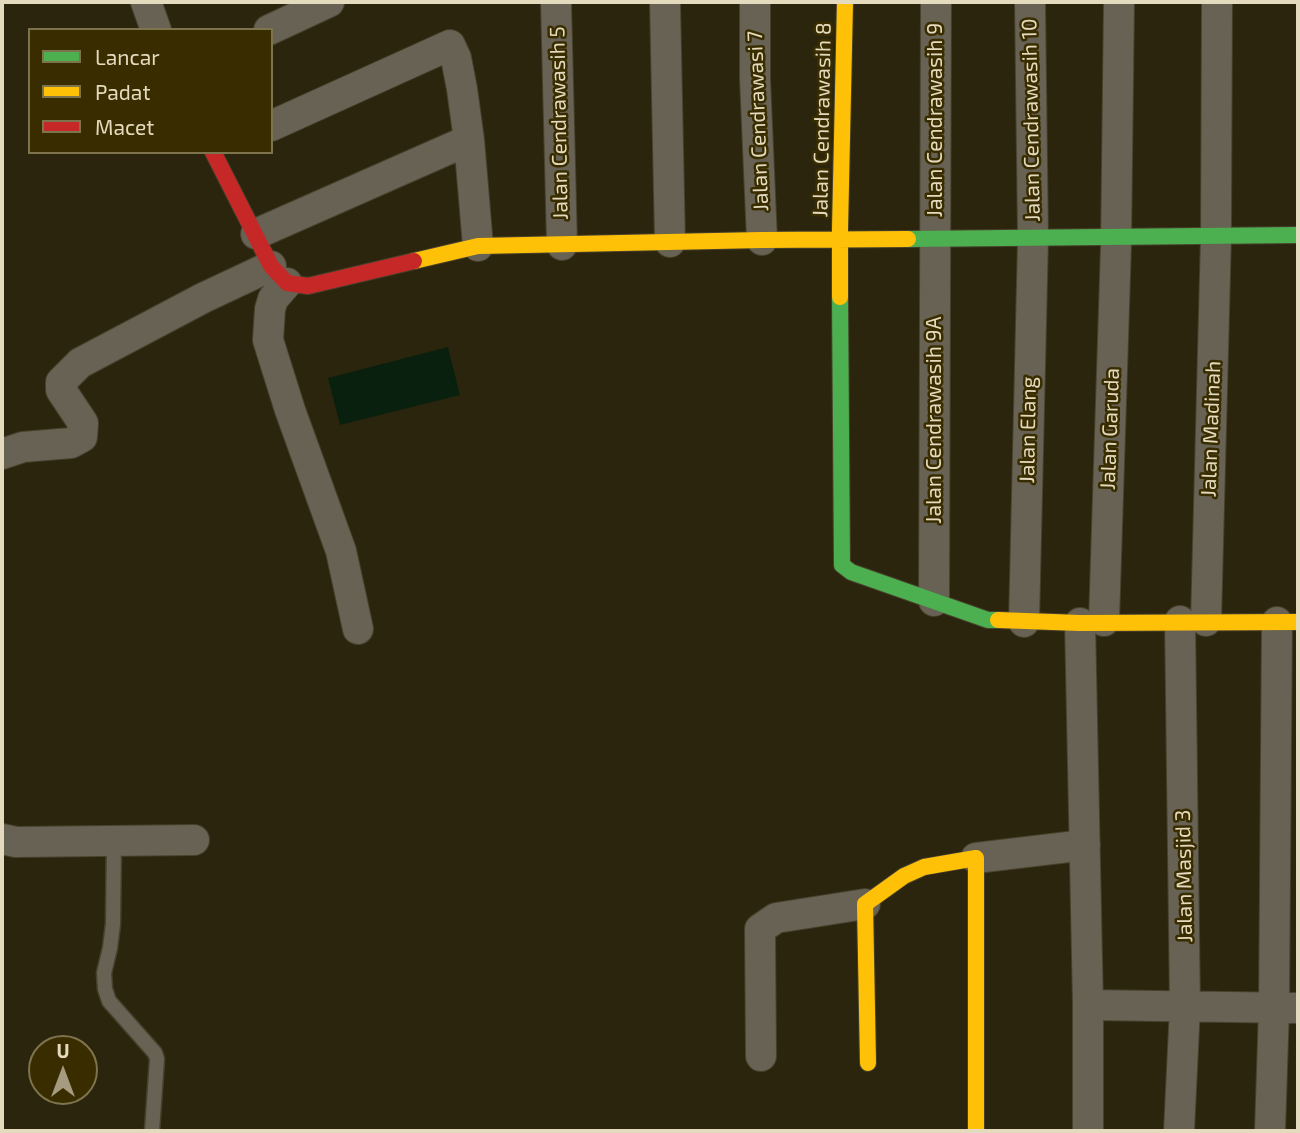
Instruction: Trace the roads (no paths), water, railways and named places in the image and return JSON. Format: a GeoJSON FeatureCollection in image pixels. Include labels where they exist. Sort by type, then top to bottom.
{"type":"FeatureCollection","features":[{"type":"Feature","properties":{"kind":"street"},"geometry":{"type":"LineString","coordinates":[[146,2],[155,28]]}},
{"type":"Feature","properties":{"kind":"street"},"geometry":{"type":"LineString","coordinates":[[272,28],[329,2]]}},
{"type":"Feature","properties":{"kind":"street","name":"Jalan Cendrawasih 5"},"geometry":{"type":"LineString","coordinates":[[556,2],[562,245]]}},
{"type":"Feature","properties":{"kind":"street"},"geometry":{"type":"LineString","coordinates":[[665,2],[670,242]]}},
{"type":"Feature","properties":{"kind":"street","name":"Jalan Cendrawasi 7"},"geometry":{"type":"LineString","coordinates":[[755,2],[755,79],[762,240]]}},
{"type":"Feature","properties":{"kind":"street","name":"Jalan Cendrawasih 8"},"geometry":{"type":"LineString","coordinates":[[845,2],[840,239],[842,565],[851,572],[934,601]]}},
{"type":"Feature","properties":{"kind":"street","name":"Jalan Cendrawasih 9"},"geometry":{"type":"LineString","coordinates":[[934,239],[936,2]]}},
{"type":"Feature","properties":{"kind":"street","name":"Jalan Cendrawasih 10"},"geometry":{"type":"LineString","coordinates":[[1030,2],[1032,239]]}},
{"type":"Feature","properties":{"kind":"street","name":"Jalan Garuda"},"geometry":{"type":"LineString","coordinates":[[1088,1131],[1085,845],[1092,622],[1115,237],[1119,2]]}},
{"type":"Feature","properties":{"kind":"street","name":"Jalan Madinah"},"geometry":{"type":"LineString","coordinates":[[1193,621],[1216,236],[1217,2]]}},
{"type":"Feature","properties":{"kind":"street"},"geometry":{"type":"LineString","coordinates":[[273,125],[450,45],[456,58],[462,89],[478,246]]}},
{"type":"Feature","properties":{"kind":"street"},"geometry":{"type":"LineString","coordinates":[[256,234],[469,140]]}},
{"type":"Feature","properties":{"kind":"street"},"geometry":{"type":"LineString","coordinates":[[214,154],[279,274],[308,286],[478,246],[762,240],[1298,235]]}},
{"type":"Feature","properties":{"kind":"street","name":"Jalan Cendrawasih 9A"},"geometry":{"type":"LineString","coordinates":[[934,239],[934,601]]}},
{"type":"Feature","properties":{"kind":"street","name":"Jalan Elang"},"geometry":{"type":"LineString","coordinates":[[1024,622],[1032,239]]}},
{"type":"Feature","properties":{"kind":"street"},"geometry":{"type":"LineString","coordinates":[[2,454],[23,447],[71,443],[82,437],[83,423],[61,390],[61,382],[80,363],[203,298],[279,274]]}},
{"type":"Feature","properties":{"kind":"street"},"geometry":{"type":"LineString","coordinates":[[279,274],[270,309],[268,340],[341,551],[358,628]]}},
{"type":"Feature","properties":{"kind":"street"},"geometry":{"type":"LineString","coordinates":[[934,601],[988,620],[1287,622],[1286,1008],[1270,1131]]}},
{"type":"Feature","properties":{"kind":"street","name":"Jalan Masjid 3"},"geometry":{"type":"LineString","coordinates":[[1180,1131],[1193,621]]}},
{"type":"Feature","properties":{"kind":"street"},"geometry":{"type":"LineString","coordinates":[[2,839],[16,842],[194,840]]}},
{"type":"Feature","properties":{"kind":"street"},"geometry":{"type":"LineString","coordinates":[[761,1056],[760,929],[776,918],[865,904],[904,876],[924,867],[1085,845]]}},
{"type":"Feature","properties":{"kind":"street"},"geometry":{"type":"LineString","coordinates":[[976,858],[976,1131]]}},
{"type":"Feature","properties":{"kind":"street"},"geometry":{"type":"LineString","coordinates":[[865,904],[868,1063]]}},
{"type":"Feature","properties":{"kind":"street"},"geometry":{"type":"LineString","coordinates":[[1088,1005],[1286,1008]]}},
{"type":"Feature","properties":{"kind":"lane"},"geometry":{"type":"LineString","coordinates":[[114,841],[113,924],[104,972],[105,989],[109,1001],[155,1053],[152,1131]]}}]}
